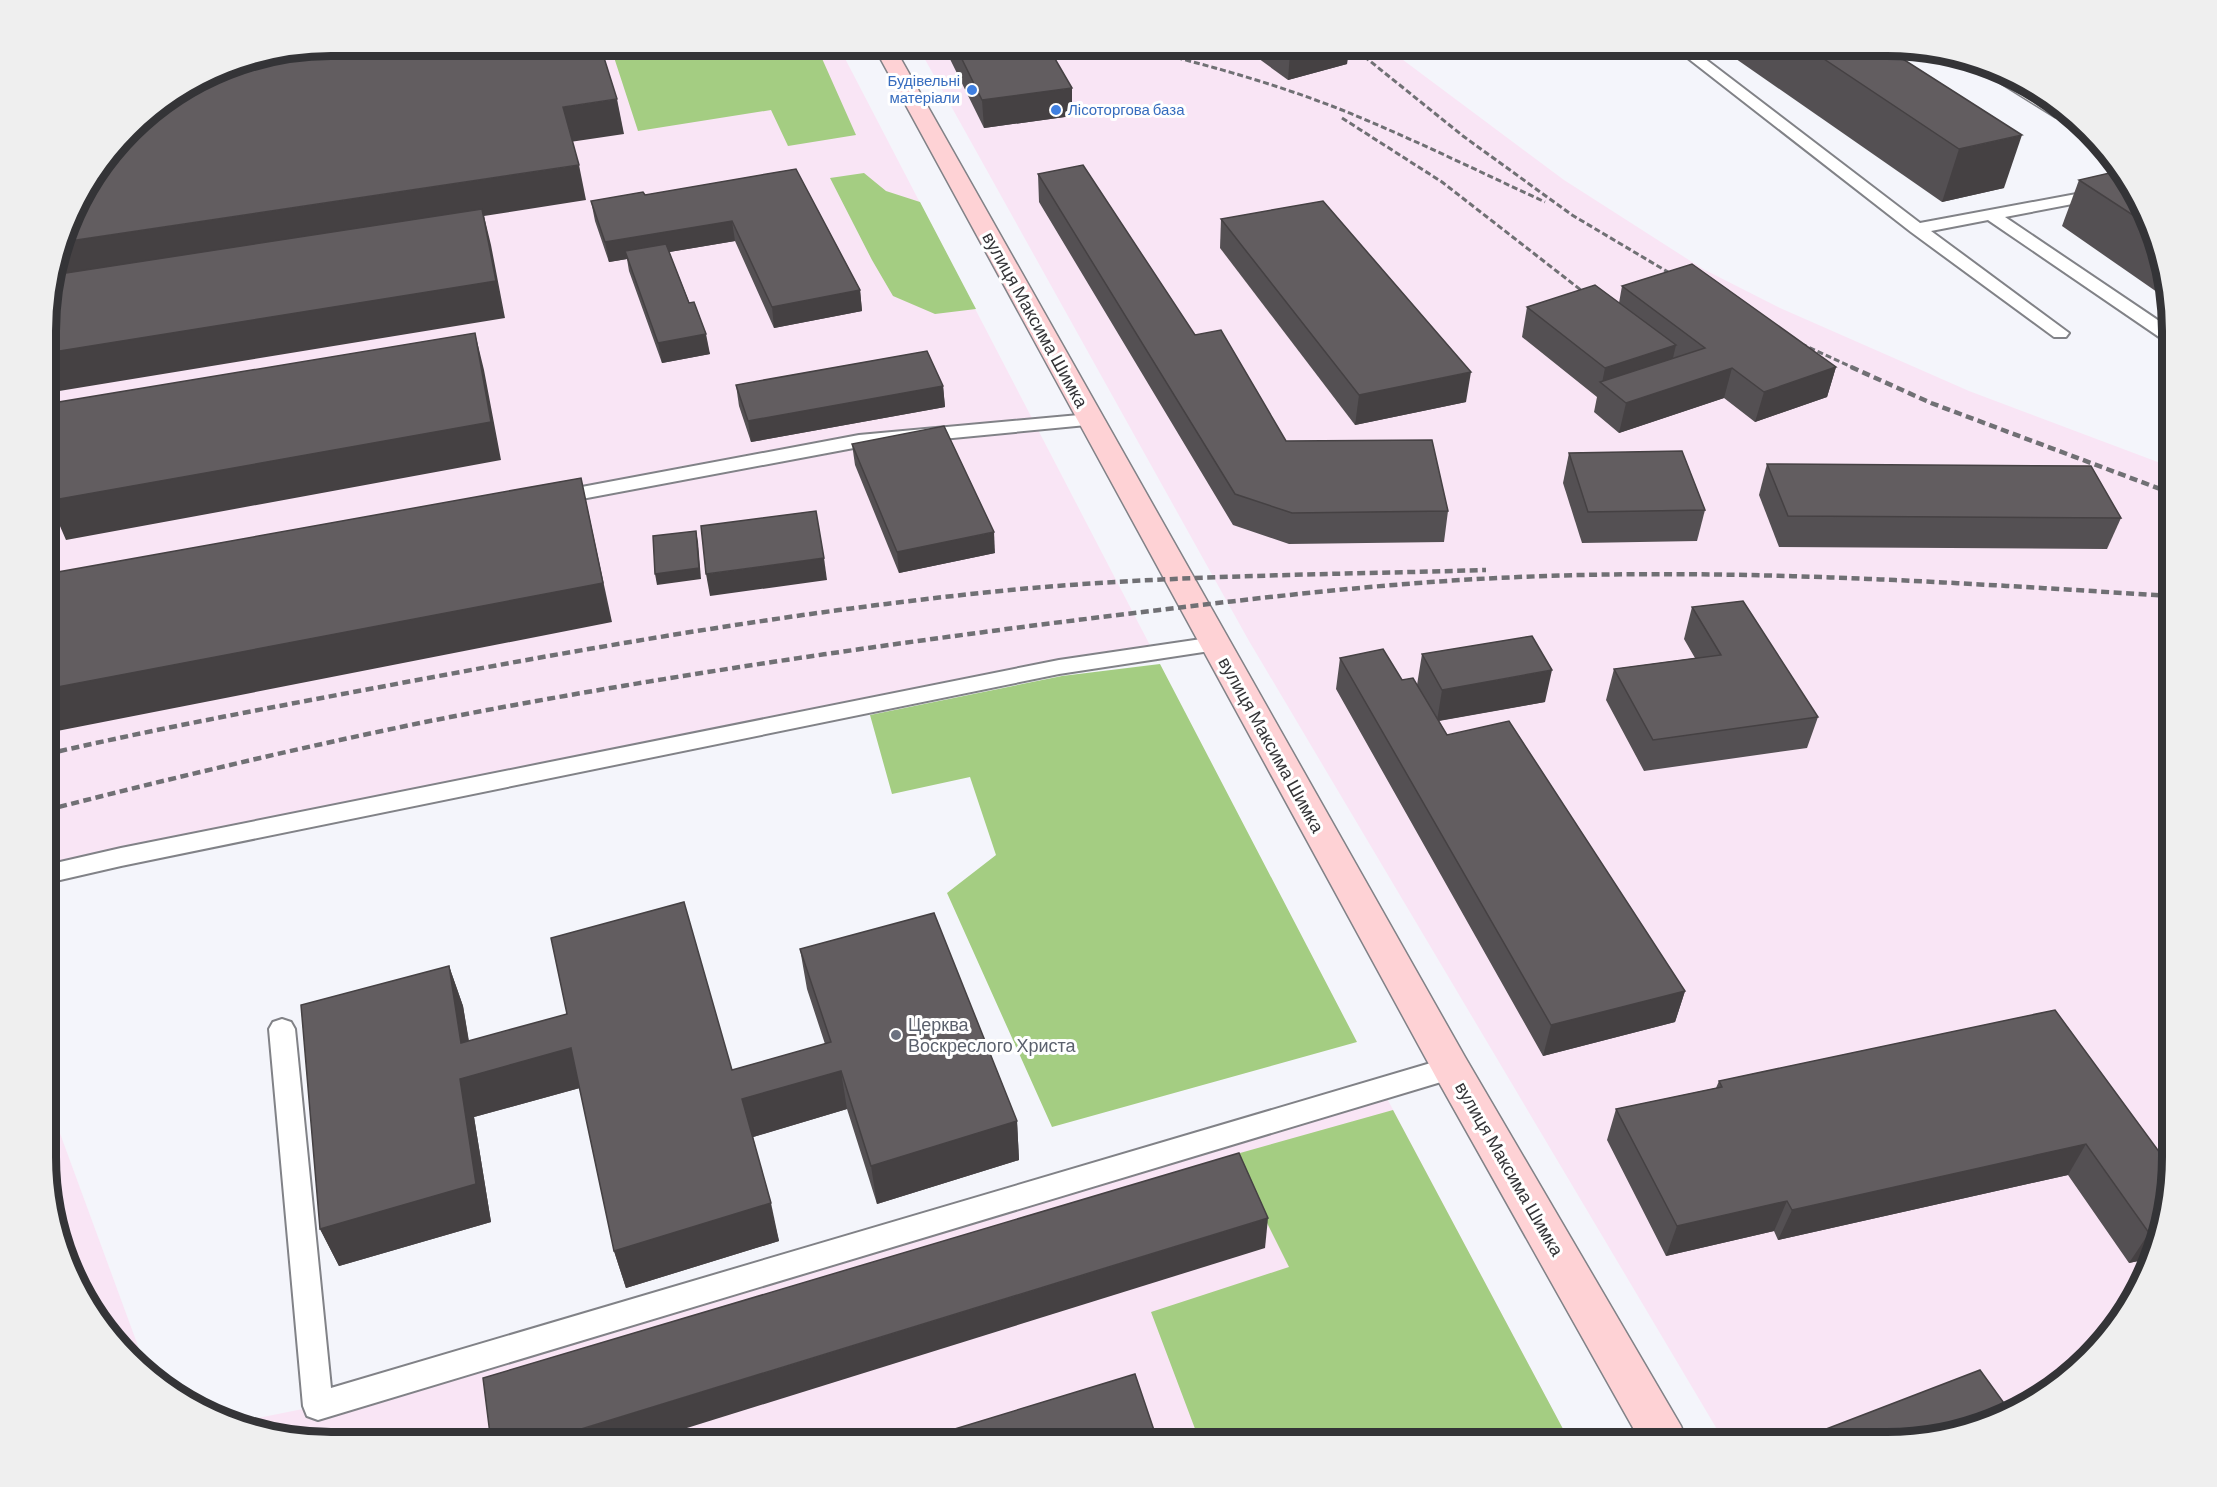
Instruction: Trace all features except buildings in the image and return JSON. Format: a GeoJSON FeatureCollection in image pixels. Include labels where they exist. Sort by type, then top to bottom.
{"type":"FeatureCollection","features":[{"type":"Feature","properties":{"kind":"main road","name":"вулиця Максима Шимка"},"geometry":{"type":"LineString","coordinates":[[889,56],[1451,1068],[1659,1432]]}},
{"type":"Feature","properties":{"kind":"lane"},"geometry":{"type":"LineString","coordinates":[[1692,56],[1917,229],[2060,333]]}},
{"type":"Feature","properties":{"kind":"lane"},"geometry":{"type":"LineString","coordinates":[[1917,229],[2124,191]]}},
{"type":"Feature","properties":{"kind":"lane"},"geometry":{"type":"LineString","coordinates":[[1991,215],[2162,331]]}},
{"type":"Feature","properties":{"kind":"lane"},"geometry":{"type":"LineString","coordinates":[[540,500],[858,441],[1090,420]]}},
{"type":"Feature","properties":{"kind":"lane"},"geometry":{"type":"LineString","coordinates":[[56,872],[1059,667],[1215,644]]}},
{"type":"Feature","properties":{"kind":"lane"},"geometry":{"type":"LineString","coordinates":[[282,1029],[318,1406],[1451,1068]]}},
{"type":"Feature","properties":{"kind":"shaded area"},"geometry":{"type":"Polygon","coordinates":[[[318,56],[844,56],[1154,653],[56,872],[56,313],[60,283],[318,56]]]}},
{"type":"Feature","properties":{"kind":"shaded area"},"geometry":{"type":"Polygon","coordinates":[[[923,56],[1398,56],[1564,180],[1703,269],[1780,308],[1969,391],[2162,464],[2161,1174],[2152,1228],[2141,1262],[2125,1294],[2105,1324],[2068,1363],[2024,1395],[1992,1411],[1958,1422],[1922,1429],[1886,1432],[1719,1432],[1249,641],[923,56]]]}},
{"type":"Feature","properties":{"kind":"shaded area"},"geometry":{"type":"Polygon","coordinates":[[[1382,1089],[1565,1432],[331,1432],[295,1429],[250,1419],[318,1406],[1382,1089]]]}},
{"type":"Feature","properties":{"kind":"shaded area"},"geometry":{"type":"Polygon","coordinates":[[[56,1123],[142,1356],[112,1324],[92,1294],[76,1262],[65,1228],[58,1192],[56,1123]]]}},
{"type":"Feature","properties":{"kind":"green space"},"geometry":{"type":"Polygon","coordinates":[[[614,56],[821,56],[856,135],[788,146],[771,110],[638,131],[614,56]]]}},
{"type":"Feature","properties":{"kind":"green space"},"geometry":{"type":"Polygon","coordinates":[[[864,173],[886,191],[920,202],[976,309],[935,314],[893,296],[830,178],[864,173]]]}},
{"type":"Feature","properties":{"kind":"green space"},"geometry":{"type":"Polygon","coordinates":[[[1160,664],[1357,1042],[1052,1127],[947,893],[996,855],[970,777],[892,794],[870,715],[1062,676],[1160,664]]]}},
{"type":"Feature","properties":{"kind":"green space"},"geometry":{"type":"Polygon","coordinates":[[[1393,1110],[1565,1432],[1196,1432],[1151,1312],[1289,1267],[1233,1155],[1393,1110]]]}},
{"type":"Feature","properties":{"kind":"railway"},"geometry":{"type":"LineString","coordinates":[[1171,56],[1288,90],[1342,110],[1545,202]]}},
{"type":"Feature","properties":{"kind":"railway"},"geometry":{"type":"LineString","coordinates":[[1364,56],[1463,136],[1572,215],[1683,281]]}},
{"type":"Feature","properties":{"kind":"railway"},"geometry":{"type":"LineString","coordinates":[[1342,118],[1442,182],[1595,301]]}},
{"type":"Feature","properties":{"kind":"railway"},"geometry":{"type":"LineString","coordinates":[[1793,340],[1854,368]]}},
{"type":"Feature","properties":{"kind":"railway"},"geometry":{"type":"LineString","coordinates":[[1851,367],[1931,403],[2162,490]]}},
{"type":"Feature","properties":{"kind":"railway"},"geometry":{"type":"LineString","coordinates":[[56,752],[229,716],[484,668],[700,630],[845,609],[990,592],[1113,582],[1238,576],[1486,570]]}},
{"type":"Feature","properties":{"kind":"railway"},"geometry":{"type":"LineString","coordinates":[[56,808],[330,742],[581,693],[896,644],[1300,594],[1484,579],[1624,574],[1703,574],[1859,578],[2162,595]]}},
{"type":"Feature","properties":{"kind":"place","name":"Будівельні матеріали"},"geometry":{"type":"Point","coordinates":[972,90]}},
{"type":"Feature","properties":{"kind":"place","name":"Лісоторгова база"},"geometry":{"type":"Point","coordinates":[1056,110]}},
{"type":"Feature","properties":{"kind":"place","name":"Церква Воскреслого Христа"},"geometry":{"type":"Point","coordinates":[896,1035]}}]}
